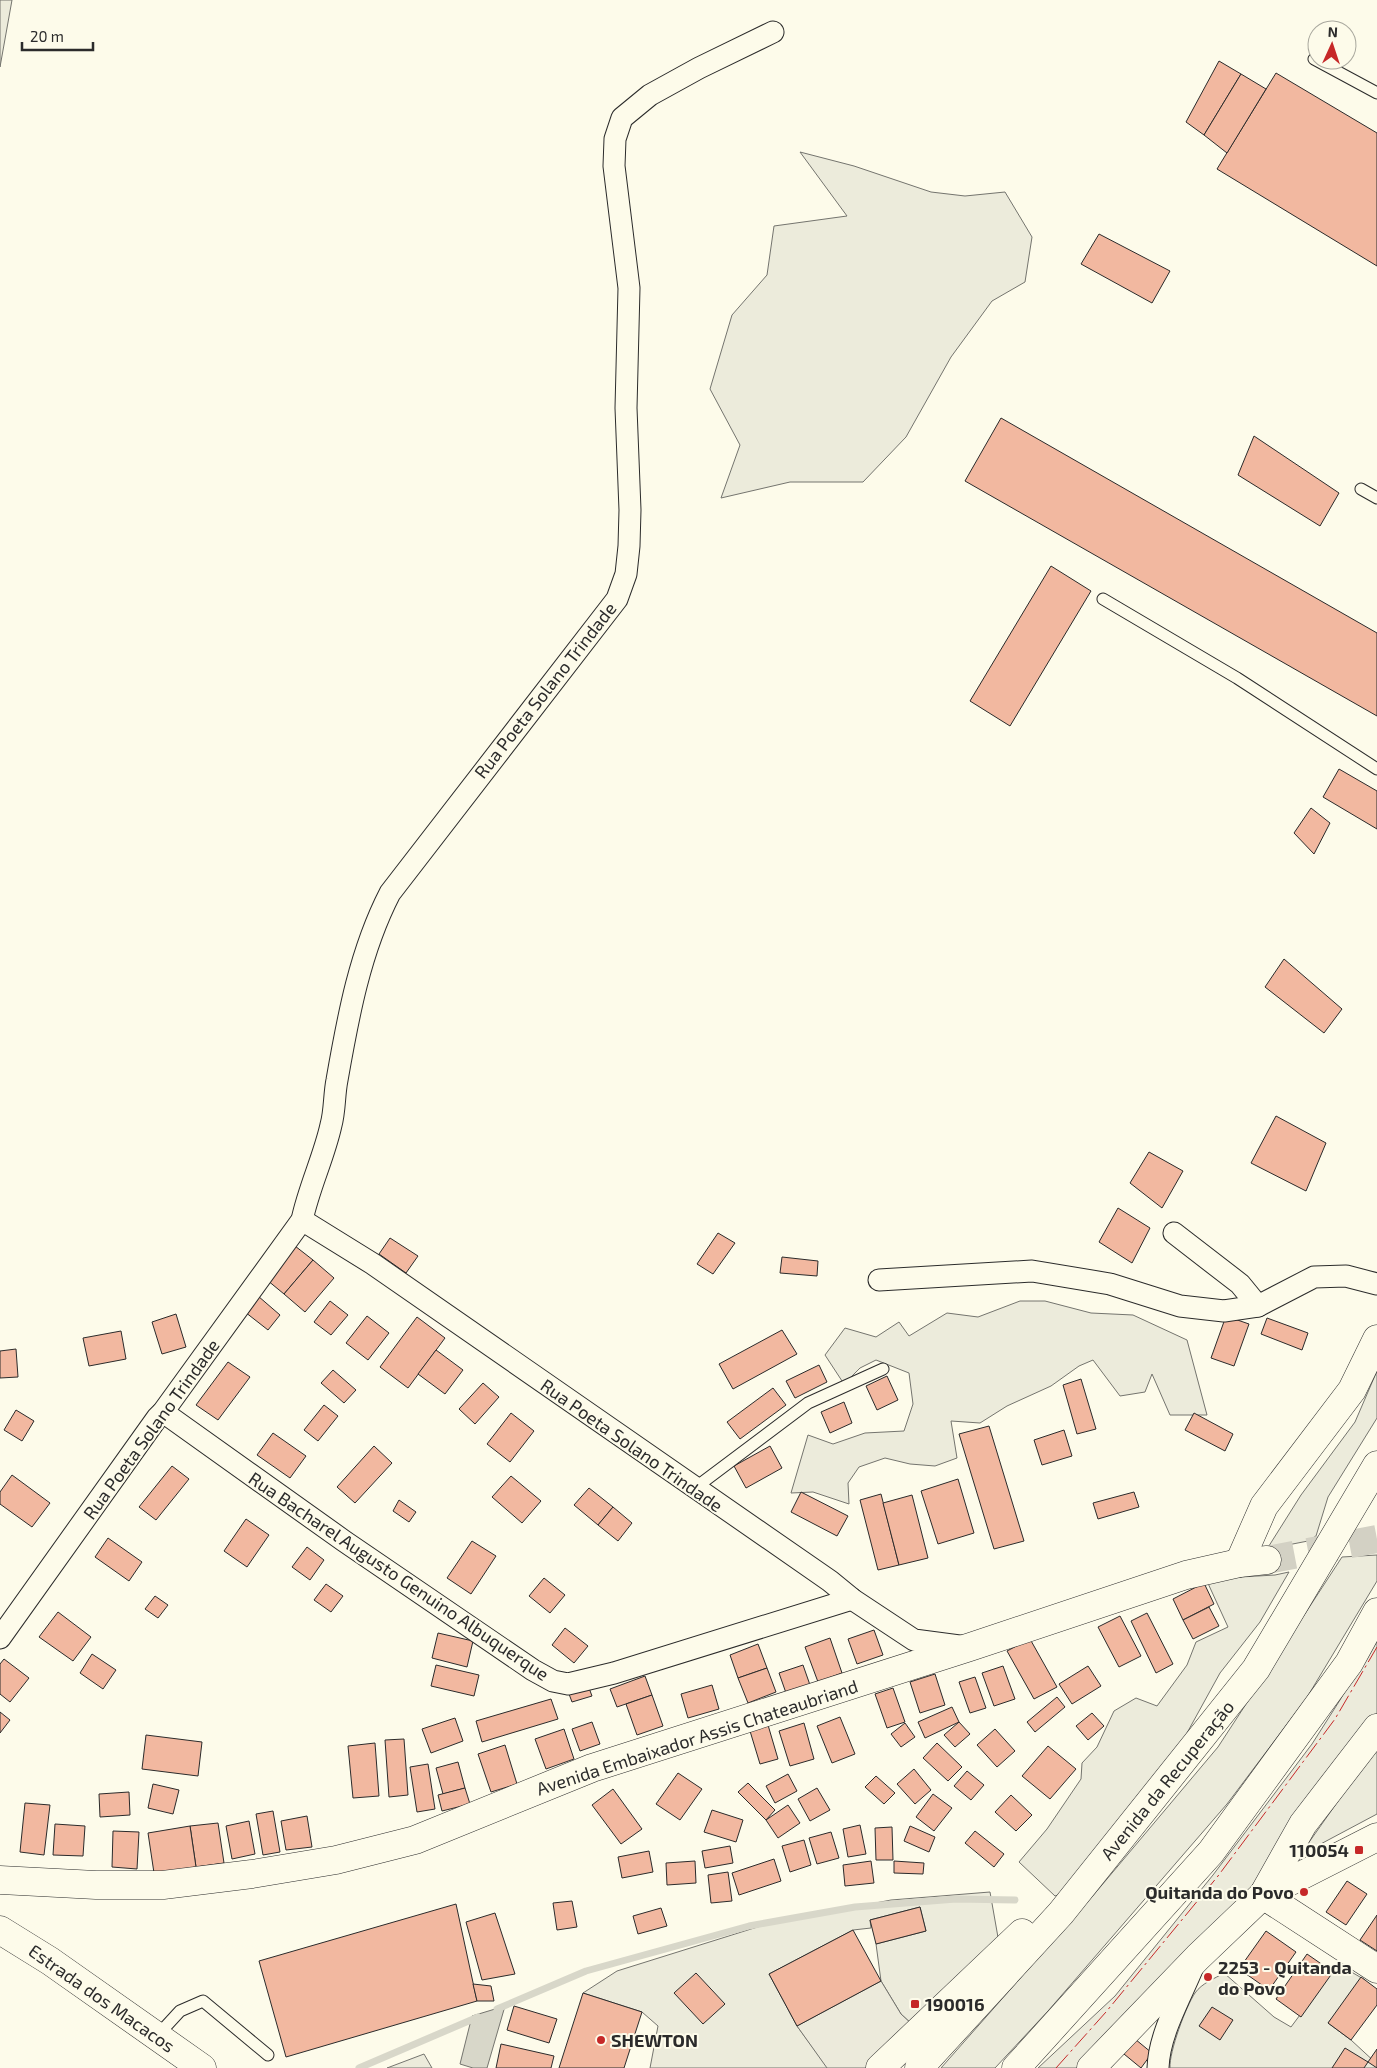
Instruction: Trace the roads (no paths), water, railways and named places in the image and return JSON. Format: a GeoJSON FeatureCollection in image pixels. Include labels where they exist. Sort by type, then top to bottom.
{"type":"FeatureCollection","features":[{"type":"Feature","properties":{"kind":"main road"},"geometry":{"type":"LineString","coordinates":[[1239,1563],[1264,1506],[1352,1390],[1377,1339]]}},
{"type":"Feature","properties":{"kind":"main road","name":"Avenida da Recuperação"},"geometry":{"type":"LineString","coordinates":[[919,2068],[1061,1913],[1256,1669],[1377,1465]]}},
{"type":"Feature","properties":{"kind":"main road","name":"Avenida Embaixador Assis Chateaubriand"},"geometry":{"type":"LineString","coordinates":[[0,1880],[96,1886],[163,1885],[252,1874],[336,1860],[415,1840],[592,1768],[970,1647],[1186,1575],[1239,1563],[1267,1560]]}},
{"type":"Feature","properties":{"kind":"main road"},"geometry":{"type":"LineString","coordinates":[[1016,2068],[1210,1852],[1349,1664],[1377,1612]]}},
{"type":"Feature","properties":{"kind":"main road"},"geometry":{"type":"LineString","coordinates":[[1263,1895],[1303,1824],[1377,1728]]}},
{"type":"Feature","properties":{"kind":"main road"},"geometry":{"type":"LineString","coordinates":[[1091,2068],[1198,1957],[1263,1895],[1377,1837]]}},
{"type":"Feature","properties":{"kind":"main road"},"geometry":{"type":"LineString","coordinates":[[1292,1880],[1298,1918]]}},
{"type":"Feature","properties":{"kind":"main road"},"geometry":{"type":"LineString","coordinates":[[1263,1895],[1377,1969]]}},
{"type":"Feature","properties":{"kind":"main road"},"geometry":{"type":"LineString","coordinates":[[880,2068],[1018,1934],[1061,1913]]}},
{"type":"Feature","properties":{"kind":"main road","name":"Estrada dos Macacos"},"geometry":{"type":"LineString","coordinates":[[0,1930],[50,1961],[202,2068]]}},
{"type":"Feature","properties":{"kind":"street","name":"Rua Poeta Solano Trindade"},"geometry":{"type":"LineString","coordinates":[[0,1638],[157,1418],[302,1220],[311,1184],[331,1125],[337,1081],[356,990],[375,922],[390,894],[617,599],[626,574],[630,510],[626,408],[629,288],[614,166],[615,139],[622,118],[650,96],[699,68],[773,32]]}},
{"type":"Feature","properties":{"kind":"street","name":"Rua Poeta Solano Trindade"},"geometry":{"type":"LineString","coordinates":[[302,1220],[373,1264],[830,1581],[852,1600],[914,1640],[970,1647]]}},
{"type":"Feature","properties":{"kind":"street"},"geometry":{"type":"LineString","coordinates":[[1174,1233],[1240,1284],[1258,1306]]}},
{"type":"Feature","properties":{"kind":"street"},"geometry":{"type":"LineString","coordinates":[[879,1280],[1032,1271],[1110,1284],[1180,1306],[1224,1311],[1258,1306],[1314,1277],[1346,1276],[1377,1284]]}},
{"type":"Feature","properties":{"kind":"street","name":"Rua Bacharel Augusto Genuino Albuquerque"},"geometry":{"type":"LineString","coordinates":[[163,1412],[344,1541],[532,1670],[553,1681],[568,1684],[614,1674],[852,1600]]}},
{"type":"Feature","properties":{"kind":"street"},"geometry":{"type":"LineString","coordinates":[[1158,2068],[1158,2058],[1164,2038],[1198,1957]]}},
{"type":"Feature","properties":{"kind":"lane"},"geometry":{"type":"LineString","coordinates":[[1334,70],[1377,93]]}},
{"type":"Feature","properties":{"kind":"lane"},"geometry":{"type":"LineString","coordinates":[[1361,489],[1377,498]]}},
{"type":"Feature","properties":{"kind":"lane"},"geometry":{"type":"LineString","coordinates":[[1103,599],[1237,678],[1377,769]]}},
{"type":"Feature","properties":{"kind":"lane"},"geometry":{"type":"LineString","coordinates":[[695,1488],[808,1404],[883,1369]]}},
{"type":"Feature","properties":{"kind":"lane"},"geometry":{"type":"LineString","coordinates":[[157,2036],[180,2011],[203,2001],[268,2055]]}},
{"type":"Feature","properties":{"kind":"waterway"},"geometry":{"type":"LineString","coordinates":[[497,2009],[586,1971],[749,1926],[855,1907],[956,1899],[1015,1900]]}},
{"type":"Feature","properties":{"kind":"waterway"},"geometry":{"type":"LineString","coordinates":[[359,2068],[478,2017]]}},
{"type":"Feature","properties":{"kind":"tunnel"},"geometry":{"type":"LineString","coordinates":[[1267,1560],[1377,1539]]}},
{"type":"Feature","properties":{"kind":"place","name":"110054"},"geometry":{"type":"Point","coordinates":[1359,1850]}},
{"type":"Feature","properties":{"kind":"place","name":"Quitanda do Povo"},"geometry":{"type":"Point","coordinates":[1304,1892]}},
{"type":"Feature","properties":{"kind":"place","name":"2253 - Quitanda do Povo"},"geometry":{"type":"Point","coordinates":[1208,1977]}},
{"type":"Feature","properties":{"kind":"place","name":"190016"},"geometry":{"type":"Point","coordinates":[915,2004]}},
{"type":"Feature","properties":{"kind":"place","name":"SHEWTON"},"geometry":{"type":"Point","coordinates":[601,2040]}}]}
